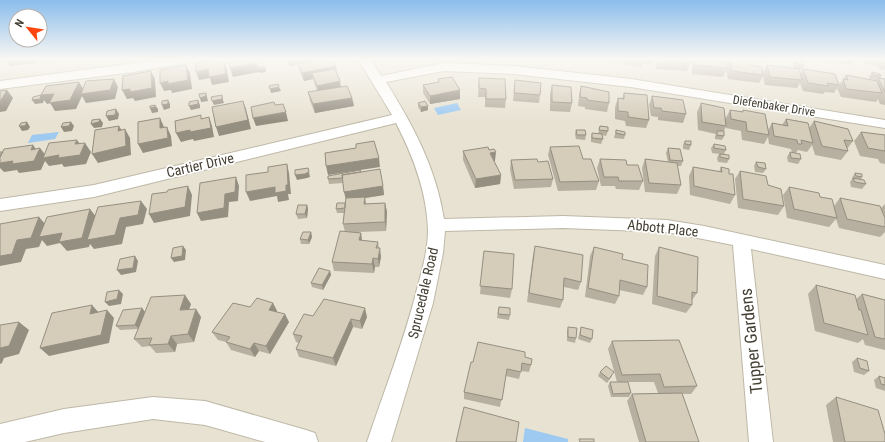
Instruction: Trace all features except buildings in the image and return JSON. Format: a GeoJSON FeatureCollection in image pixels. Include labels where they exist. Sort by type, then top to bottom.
{"type":"FeatureCollection","features":[{"type":"Feature","properties":{"kind":"street"},"geometry":{"type":"LineString","coordinates":[[0,85],[42,80]]}},
{"type":"Feature","properties":{"kind":"street","name":"Sprucedale Road"},"geometry":{"type":"LineString","coordinates":[[378,80],[419,156],[427,179],[436,225],[433,260],[425,296],[379,442]]}},
{"type":"Feature","properties":{"kind":"street","name":"Diefenbaker Drive"},"geometry":{"type":"LineString","coordinates":[[601,80],[631,83],[885,124]]}},
{"type":"Feature","properties":{"kind":"street","name":"Cartier Drive"},"geometry":{"type":"LineString","coordinates":[[0,205],[94,191],[399,118]]}},
{"type":"Feature","properties":{"kind":"street","name":"Abbott Place"},"geometry":{"type":"LineString","coordinates":[[436,225],[562,222],[640,224],[704,232],[885,272]]}},
{"type":"Feature","properties":{"kind":"street","name":"Tupper Gardens"},"geometry":{"type":"LineString","coordinates":[[741,240],[761,442]]}},
{"type":"Feature","properties":{"kind":"street"},"geometry":{"type":"LineString","coordinates":[[0,436],[64,421],[153,408],[205,413],[306,442]]}},
{"type":"Feature","properties":{"kind":"shaded area"},"geometry":{"type":"Polygon","coordinates":[[[0,80],[885,80],[885,442],[0,442],[0,80]]]}},
{"type":"Feature","properties":{"kind":"water"},"geometry":{"type":"Polygon","coordinates":[[[457,103],[461,110],[438,115],[434,108],[457,103]]]}},
{"type":"Feature","properties":{"kind":"water"},"geometry":{"type":"Polygon","coordinates":[[[59,132],[55,139],[28,143],[32,135],[59,132]]]}},
{"type":"Feature","properties":{"kind":"water"},"geometry":{"type":"Polygon","coordinates":[[[525,428],[568,439],[568,442],[523,442],[525,428]]]}}]}
